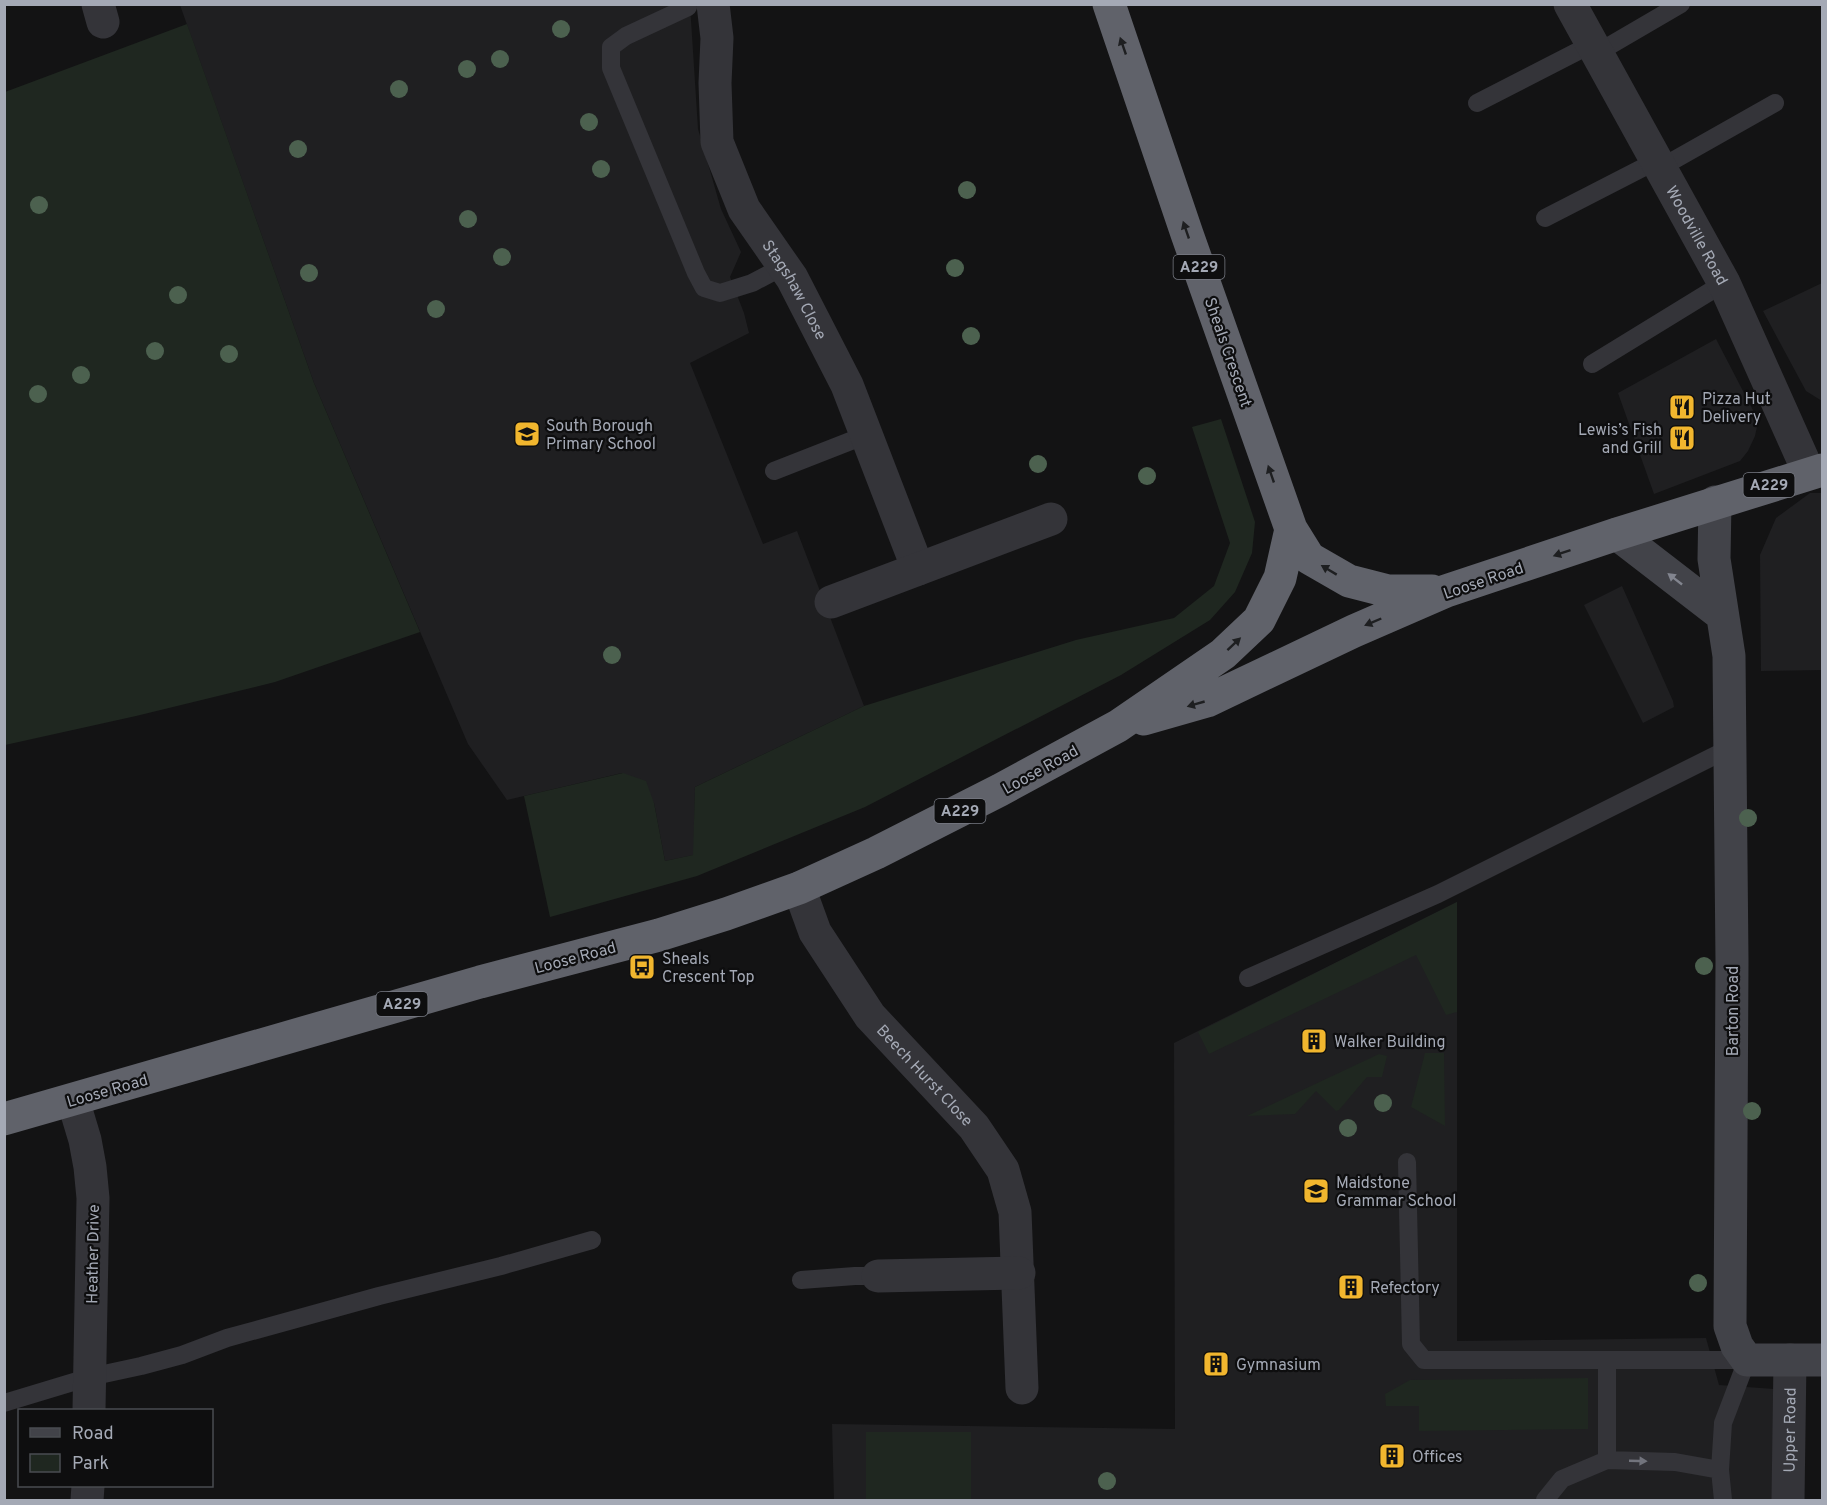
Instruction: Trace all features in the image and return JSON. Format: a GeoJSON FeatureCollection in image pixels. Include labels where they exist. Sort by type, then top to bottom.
{"type":"FeatureCollection","features":[{"type":"Feature","properties":{"kind":"highway","name":"Sheals Crescent"},"geometry":{"type":"LineString","coordinates":[[1109,4],[1291,529],[1309,558],[1349,581],[1388,591],[1446,591]]}},
{"type":"Feature","properties":{"kind":"highway","name":"Loose Road"},"geometry":{"type":"LineString","coordinates":[[1118,726],[1207,701],[1354,631],[1446,591],[1816,471]]}},
{"type":"Feature","properties":{"kind":"highway","name":"Loose Road"},"geometry":{"type":"LineString","coordinates":[[4,1119],[480,982],[659,935],[799,888],[876,853],[1000,790],[1118,726],[1223,654],[1259,620],[1280,578],[1291,529]]}},
{"type":"Feature","properties":{"kind":"street","name":"Woodville Road"},"geometry":{"type":"LineString","coordinates":[[1570,4],[1724,284],[1816,471]]}},
{"type":"Feature","properties":{"kind":"street","name":"Stagshaw Close"},"geometry":{"type":"LineString","coordinates":[[700,6],[717,38],[715,83],[717,142],[744,208],[792,278],[846,385],[918,569]]}},
{"type":"Feature","properties":{"kind":"street","name":"Barton Road"},"geometry":{"type":"LineString","coordinates":[[1716,502],[1714,559],[1729,656],[1732,962],[1730,1326],[1737,1346],[1747,1360]]}},
{"type":"Feature","properties":{"kind":"street"},"geometry":{"type":"LineString","coordinates":[[831,602],[1051,519]]}},
{"type":"Feature","properties":{"kind":"street"},"geometry":{"type":"LineString","coordinates":[[1617,534],[1722,615]]}},
{"type":"Feature","properties":{"kind":"street","name":"Beech Hurst Close"},"geometry":{"type":"LineString","coordinates":[[799,888],[815,932],[870,1016],[974,1127],[1004,1170],[1015,1212],[1022,1388]]}},
{"type":"Feature","properties":{"kind":"street","name":"Heather Drive"},"geometry":{"type":"LineString","coordinates":[[73,1100],[85,1140],[93,1198],[89,1409]]}},
{"type":"Feature","properties":{"kind":"street"},"geometry":{"type":"LineString","coordinates":[[878,1276],[1019,1273]]}},
{"type":"Feature","properties":{"kind":"street"},"geometry":{"type":"LineString","coordinates":[[1747,1360],[1822,1360]]}},
{"type":"Feature","properties":{"kind":"street","name":"Upper Road"},"geometry":{"type":"LineString","coordinates":[[1788,1500],[1790,1360]]}},
{"type":"Feature","properties":{"kind":"lane"},"geometry":{"type":"LineString","coordinates":[[1477,103],[1594,49],[1681,4]]}},
{"type":"Feature","properties":{"kind":"lane"},"geometry":{"type":"LineString","coordinates":[[700,6],[626,36],[611,48],[611,68],[704,288],[720,293],[752,283],[784,266]]}},
{"type":"Feature","properties":{"kind":"lane"},"geometry":{"type":"LineString","coordinates":[[1545,218],[1658,165],[1775,103]]}},
{"type":"Feature","properties":{"kind":"lane"},"geometry":{"type":"LineString","coordinates":[[1592,364],[1724,284]]}},
{"type":"Feature","properties":{"kind":"lane"},"geometry":{"type":"LineString","coordinates":[[774,471],[866,435]]}},
{"type":"Feature","properties":{"kind":"lane"},"geometry":{"type":"LineString","coordinates":[[1248,978],[1438,894],[1730,748]]}},
{"type":"Feature","properties":{"kind":"lane"},"geometry":{"type":"LineString","coordinates":[[1407,1162],[1411,1344],[1424,1360],[1747,1360],[1724,1423],[1720,1470],[1723,1500]]}},
{"type":"Feature","properties":{"kind":"lane"},"geometry":{"type":"LineString","coordinates":[[4,1403],[90,1377],[141,1366],[227,1338],[592,1240]]}},
{"type":"Feature","properties":{"kind":"lane"},"geometry":{"type":"LineString","coordinates":[[801,1280],[878,1276]]}},
{"type":"Feature","properties":{"kind":"lane"},"geometry":{"type":"LineString","coordinates":[[1607,1360],[1607,1460]]}},
{"type":"Feature","properties":{"kind":"lane"},"geometry":{"type":"LineString","coordinates":[[1545,1500],[1562,1479],[1607,1460],[1675,1462],[1720,1470]]}},
{"type":"Feature","properties":{"kind":"shaded area","name":"South Borough Primary School"},"geometry":{"type":"Polygon","coordinates":[[[180,5],[690,5],[698,129],[721,209],[741,252],[730,277],[749,333],[690,363],[763,544],[797,531],[864,706],[695,787],[694,855],[665,861],[654,803],[622,773],[507,800],[468,744],[314,383],[180,5]]]}},
{"type":"Feature","properties":{"kind":"shaded area"},"geometry":{"type":"Polygon","coordinates":[[[1822,283],[1822,401],[1806,391],[1763,311],[1822,283]]]}},
{"type":"Feature","properties":{"kind":"shaded area"},"geometry":{"type":"Polygon","coordinates":[[[1716,339],[1756,416],[1758,422],[1755,436],[1740,461],[1654,494],[1618,393],[1716,339]]]}},
{"type":"Feature","properties":{"kind":"shaded area"},"geometry":{"type":"Polygon","coordinates":[[[1810,493],[1822,493],[1822,670],[1761,671],[1760,555],[1776,518],[1810,493]]]}},
{"type":"Feature","properties":{"kind":"shaded area"},"geometry":{"type":"Polygon","coordinates":[[[1622,586],[1674,707],[1643,723],[1584,605],[1622,586]]]}},
{"type":"Feature","properties":{"kind":"shaded area","name":"Maidstone Grammar School"},"geometry":{"type":"Polygon","coordinates":[[[1457,902],[1457,1341],[1706,1338],[1719,1385],[1774,1389],[1773,1500],[834,1500],[832,1424],[1175,1429],[1174,1043],[1457,902]]]}},
{"type":"Feature","properties":{"kind":"green space"},"geometry":{"type":"Polygon","coordinates":[[[187,24],[314,383],[420,632],[275,682],[5,745],[5,92],[187,24]]]}},
{"type":"Feature","properties":{"kind":"green space"},"geometry":{"type":"Polygon","coordinates":[[[1221,419],[1255,522],[1252,553],[1235,592],[1210,620],[1121,675],[865,807],[697,876],[550,917],[524,796],[623,773],[646,781],[654,803],[665,861],[693,855],[695,787],[864,706],[1076,640],[1174,618],[1214,586],[1230,543],[1192,427],[1221,419]]]}},
{"type":"Feature","properties":{"kind":"green space"},"geometry":{"type":"Polygon","coordinates":[[[1457,902],[1457,1012],[1446,1015],[1416,955],[1209,1054],[1198,1032],[1457,902]]]}},
{"type":"Feature","properties":{"kind":"green space"},"geometry":{"type":"Polygon","coordinates":[[[1425,1053],[1444,1053],[1445,1126],[1411,1107],[1425,1053]]]}},
{"type":"Feature","properties":{"kind":"green space"},"geometry":{"type":"Polygon","coordinates":[[[1379,1054],[1387,1056],[1382,1077],[1367,1077],[1339,1110],[1336,1111],[1316,1091],[1295,1114],[1247,1116],[1379,1054]]]}},
{"type":"Feature","properties":{"kind":"green space"},"geometry":{"type":"Polygon","coordinates":[[[1588,1378],[1588,1429],[1419,1431],[1419,1406],[1386,1406],[1385,1394],[1410,1380],[1588,1378]]]}},
{"type":"Feature","properties":{"kind":"green space"},"geometry":{"type":"Polygon","coordinates":[[[866,1432],[971,1432],[971,1500],[866,1500],[866,1432]]]}},
{"type":"Feature","properties":{"kind":"place","name":"Pizza Hut Delivery"},"geometry":{"type":"Point","coordinates":[1682,407]}},
{"type":"Feature","properties":{"kind":"place","name":"South Borough Primary School"},"geometry":{"type":"Point","coordinates":[527,434]}},
{"type":"Feature","properties":{"kind":"place","name":"Lewis’s Fish and Grill"},"geometry":{"type":"Point","coordinates":[1682,438]}},
{"type":"Feature","properties":{"kind":"place","name":"Sheals Crescent Top"},"geometry":{"type":"Point","coordinates":[642,967]}},
{"type":"Feature","properties":{"kind":"place","name":"Walker Building"},"geometry":{"type":"Point","coordinates":[1314,1041]}},
{"type":"Feature","properties":{"kind":"place","name":"Maidstone Grammar School"},"geometry":{"type":"Point","coordinates":[1316,1191]}},
{"type":"Feature","properties":{"kind":"place","name":"Refectory"},"geometry":{"type":"Point","coordinates":[1351,1287]}},
{"type":"Feature","properties":{"kind":"place","name":"Gymnasium"},"geometry":{"type":"Point","coordinates":[1216,1364]}},
{"type":"Feature","properties":{"kind":"place","name":"Offices"},"geometry":{"type":"Point","coordinates":[1392,1456]}}]}
